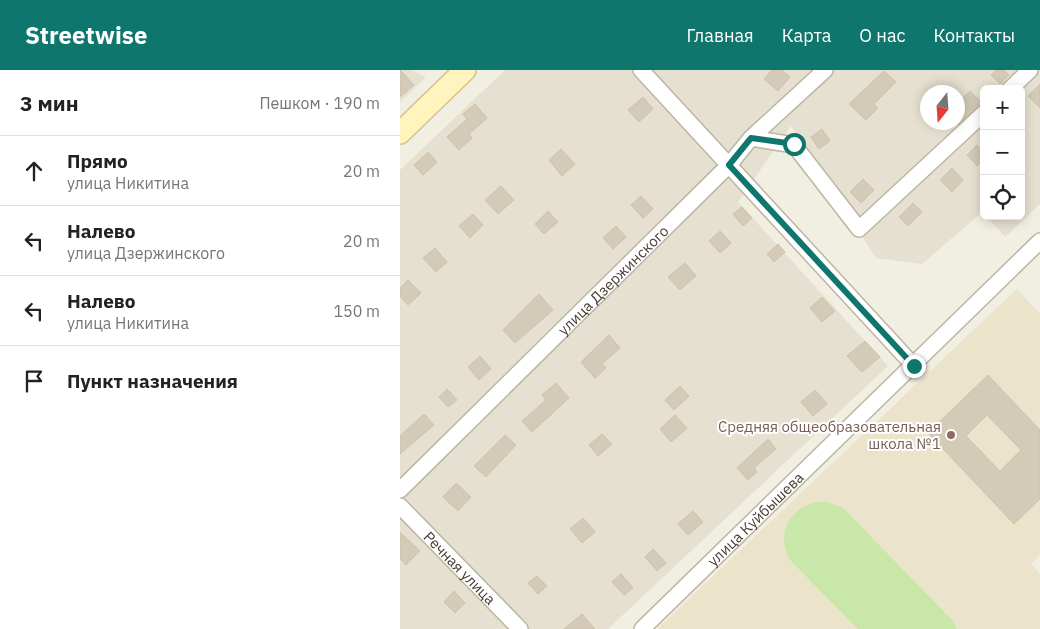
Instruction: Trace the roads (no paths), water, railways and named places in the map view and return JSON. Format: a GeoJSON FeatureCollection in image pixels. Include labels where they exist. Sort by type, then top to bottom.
{"type":"FeatureCollection","features":[{"type":"Feature","properties":{"kind":"street"},"geometry":{"type":"LineString","coordinates":[[400,133],[464,70]]}},
{"type":"Feature","properties":{"kind":"street"},"geometry":{"type":"LineString","coordinates":[[642,70],[914,366]]}},
{"type":"Feature","properties":{"kind":"street","name":"улица Дзержинского"},"geometry":{"type":"LineString","coordinates":[[400,490],[729,165],[751,138],[825,70]]}},
{"type":"Feature","properties":{"kind":"street"},"geometry":{"type":"LineString","coordinates":[[1014,85],[1030,70]]}},
{"type":"Feature","properties":{"kind":"street"},"geometry":{"type":"LineString","coordinates":[[751,138],[794,144],[859,229],[980,117]]}},
{"type":"Feature","properties":{"kind":"street","name":"улица Куйбышева"},"geometry":{"type":"LineString","coordinates":[[642,629],[914,366],[1040,241]]}},
{"type":"Feature","properties":{"kind":"street","name":"Речная улица"},"geometry":{"type":"LineString","coordinates":[[400,506],[520,629]]}},
{"type":"Feature","properties":{"kind":"place","name":"Средняя общеобразовательная школа №1"},"geometry":{"type":"Point","coordinates":[951,435]}}]}
